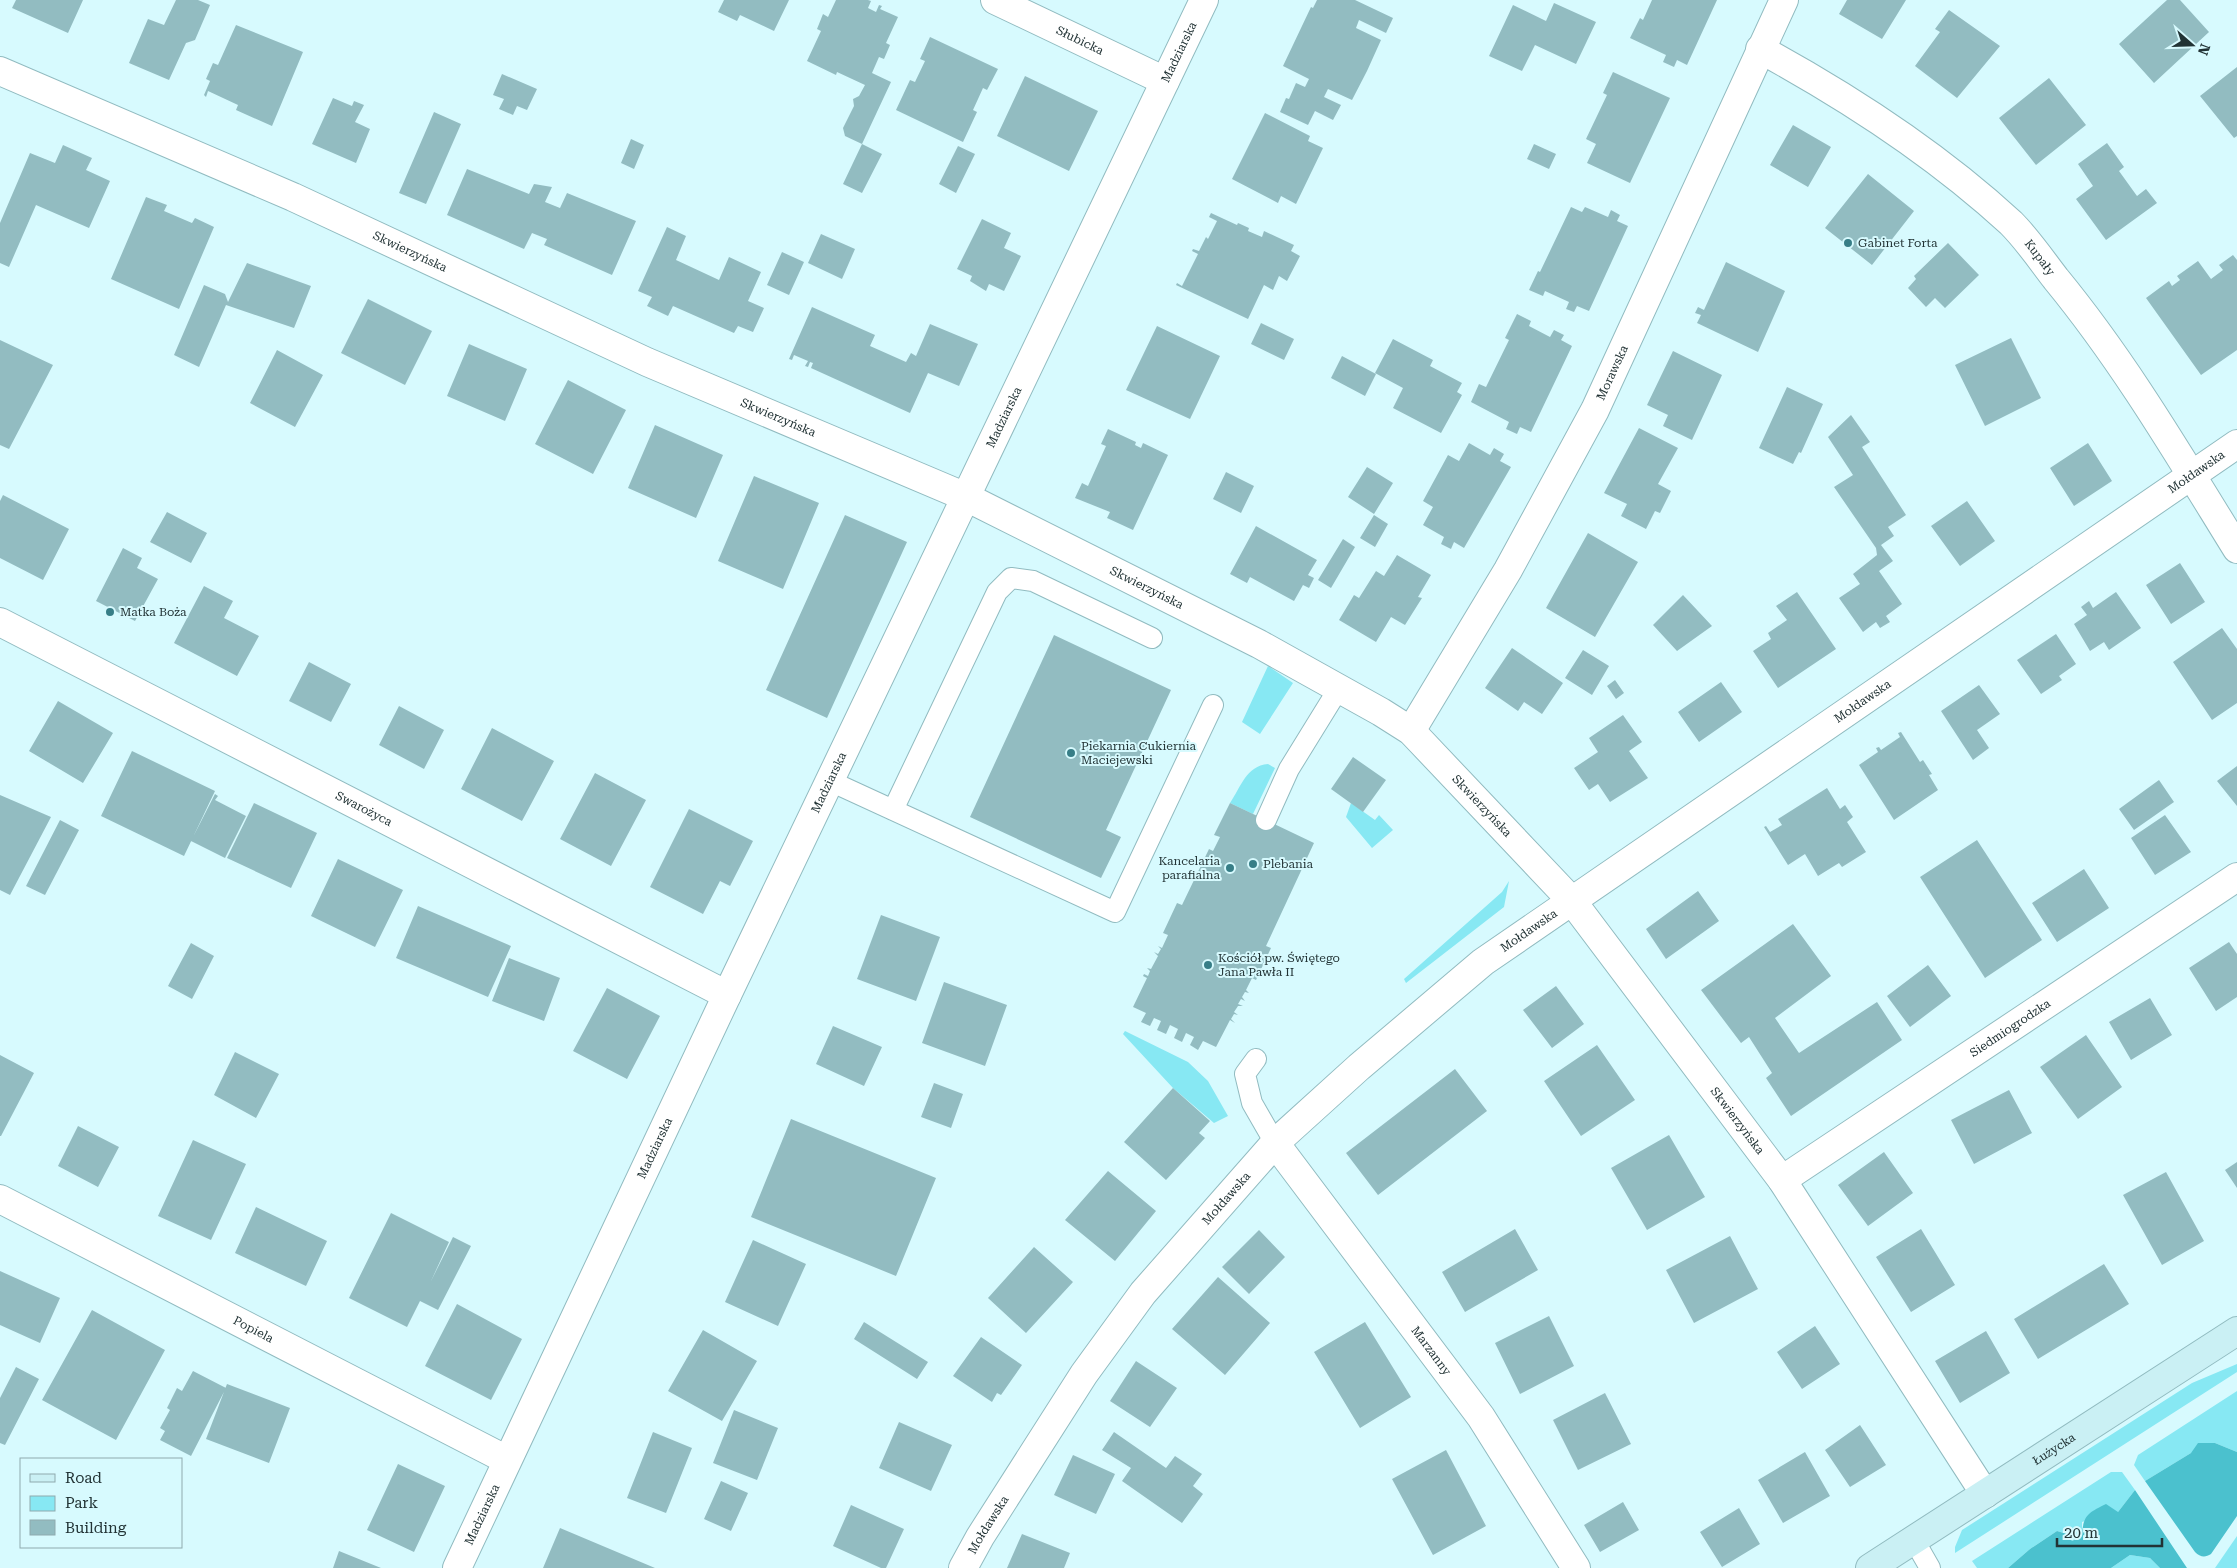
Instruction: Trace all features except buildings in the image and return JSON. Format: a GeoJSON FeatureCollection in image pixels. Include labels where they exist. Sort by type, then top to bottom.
{"type":"FeatureCollection","features":[{"type":"Feature","properties":{"kind":"street","name":"Słubicka"},"geometry":{"type":"LineString","coordinates":[[995,0],[1165,82]]}},
{"type":"Feature","properties":{"kind":"street","name":"Madziarska"},"geometry":{"type":"LineString","coordinates":[[457,1568],[727,995],[1204,0]]}},
{"type":"Feature","properties":{"kind":"street","name":"Morawska"},"geometry":{"type":"LineString","coordinates":[[1411,731],[1508,570],[1595,410],[1784,0]]}},
{"type":"Feature","properties":{"kind":"street","name":"Kupały"},"geometry":{"type":"LineString","coordinates":[[1760,49],[1827,86],[1892,126],[1952,173],[2012,225],[2082,310],[2122,367],[2237,549]]}},
{"type":"Feature","properties":{"kind":"street","name":"Skwierzyńska"},"geometry":{"type":"LineString","coordinates":[[0,71],[293,197],[647,362],[966,497],[1259,644],[1411,731],[1572,901],[1782,1180],[1984,1494]]}},
{"type":"Feature","properties":{"kind":"street","name":"Mołdawska"},"geometry":{"type":"LineString","coordinates":[[963,1568],[980,1537],[1084,1374],[1137,1302],[1216,1208],[1275,1143],[1482,962],[2237,444]]}},
{"type":"Feature","properties":{"kind":"street","name":"Swarożyca"},"geometry":{"type":"LineString","coordinates":[[0,622],[727,995]]}},
{"type":"Feature","properties":{"kind":"street","name":"Siedmiogrodzka"},"geometry":{"type":"LineString","coordinates":[[1782,1180],[2237,877]]}},
{"type":"Feature","properties":{"kind":"street","name":"Marzanny"},"geometry":{"type":"LineString","coordinates":[[1275,1143],[1481,1417],[1576,1568]]}},
{"type":"Feature","properties":{"kind":"street","name":"Popiela"},"geometry":{"type":"LineString","coordinates":[[0,1199],[507,1460]]}},
{"type":"Feature","properties":{"kind":"street","name":"Łużycka"},"geometry":{"type":"LineString","coordinates":[[1870,1568],[2237,1332]]}},
{"type":"Feature","properties":{"kind":"lane"},"geometry":{"type":"LineString","coordinates":[[894,810],[997,592],[1012,578],[1033,581],[1152,638]]}},
{"type":"Feature","properties":{"kind":"lane"},"geometry":{"type":"LineString","coordinates":[[1266,820],[1289,769],[1338,688]]}},
{"type":"Feature","properties":{"kind":"lane"},"geometry":{"type":"LineString","coordinates":[[830,781],[1115,912],[1213,705]]}},
{"type":"Feature","properties":{"kind":"lane"},"geometry":{"type":"LineString","coordinates":[[1256,1060],[1245,1074],[1252,1103],[1275,1143]]}},
{"type":"Feature","properties":{"kind":"lane"},"geometry":{"type":"LineString","coordinates":[[1914,1540],[1930,1568]]}},
{"type":"Feature","properties":{"kind":"green space"},"geometry":{"type":"Polygon","coordinates":[[[1268,666],[1293,683],[1260,734],[1242,722],[1268,666]]]}},
{"type":"Feature","properties":{"kind":"green space"},"geometry":{"type":"Polygon","coordinates":[[[1268,764],[1275,768],[1253,814],[1230,803],[1249,773],[1268,764]]]}},
{"type":"Feature","properties":{"kind":"green space"},"geometry":{"type":"Polygon","coordinates":[[[1351,803],[1375,820],[1379,815],[1393,830],[1372,848],[1346,817],[1351,803]]]}},
{"type":"Feature","properties":{"kind":"green space"},"geometry":{"type":"Polygon","coordinates":[[[1509,881],[1504,907],[1406,983],[1404,979],[1502,892],[1509,881]]]}},
{"type":"Feature","properties":{"kind":"green space"},"geometry":{"type":"Polygon","coordinates":[[[1125,1031],[1188,1062],[1208,1081],[1228,1116],[1214,1123],[1173,1088],[1123,1034],[1125,1031]]]}},
{"type":"Feature","properties":{"kind":"green space"},"geometry":{"type":"Polygon","coordinates":[[[2237,1364],[2237,1372],[1955,1553],[1955,1547],[1962,1530],[2192,1383],[2237,1364]]]}},
{"type":"Feature","properties":{"kind":"green space"},"geometry":{"type":"Polygon","coordinates":[[[2237,1391],[2237,1452],[2215,1443],[2191,1453],[2145,1481],[2134,1465],[2138,1455],[2237,1391]]]}},
{"type":"Feature","properties":{"kind":"green space"},"geometry":{"type":"Polygon","coordinates":[[[2111,1472],[2122,1472],[2135,1490],[2118,1512],[2082,1522],[2082,1536],[2072,1541],[2067,1534],[2057,1531],[2030,1549],[2008,1568],[1977,1568],[1972,1561],[2111,1472]]]}},
{"type":"Feature","properties":{"kind":"green space"},"geometry":{"type":"Polygon","coordinates":[[[2237,1536],[2237,1568],[2215,1568],[2237,1536]]]}},
{"type":"Feature","properties":{"kind":"green space"},"geometry":{"type":"Polygon","coordinates":[[[2130,1555],[2150,1558],[2160,1568],[2111,1568],[2130,1555]]]}},
{"type":"Feature","properties":{"kind":"shaded area"},"geometry":{"type":"Polygon","coordinates":[[[2198,1443],[2215,1443],[2237,1452],[2237,1516],[2211,1554],[2205,1556],[2195,1552],[2145,1481],[2191,1453],[2198,1443]]]}},
{"type":"Feature","properties":{"kind":"shaded area"},"geometry":{"type":"Polygon","coordinates":[[[2135,1490],[2187,1568],[2160,1568],[2150,1558],[2130,1555],[2111,1568],[2008,1568],[2030,1549],[2057,1531],[2067,1534],[2072,1541],[2082,1536],[2085,1519],[2091,1513],[2106,1504],[2118,1512],[2135,1490]]]}},
{"type":"Feature","properties":{"kind":"place","name":"Gabinet Forta"},"geometry":{"type":"Point","coordinates":[1848,243]}},
{"type":"Feature","properties":{"kind":"place","name":"Matka Boża"},"geometry":{"type":"Point","coordinates":[110,612]}},
{"type":"Feature","properties":{"kind":"place","name":"Piekarnia Cukiernia Maciejewski"},"geometry":{"type":"Point","coordinates":[1071,753]}},
{"type":"Feature","properties":{"kind":"place","name":"Plebania"},"geometry":{"type":"Point","coordinates":[1253,864]}},
{"type":"Feature","properties":{"kind":"place","name":"Kancelaria parafialna"},"geometry":{"type":"Point","coordinates":[1230,868]}},
{"type":"Feature","properties":{"kind":"place","name":"Kościół pw. Świętego Jana Pawła II"},"geometry":{"type":"Point","coordinates":[1208,965]}}]}
